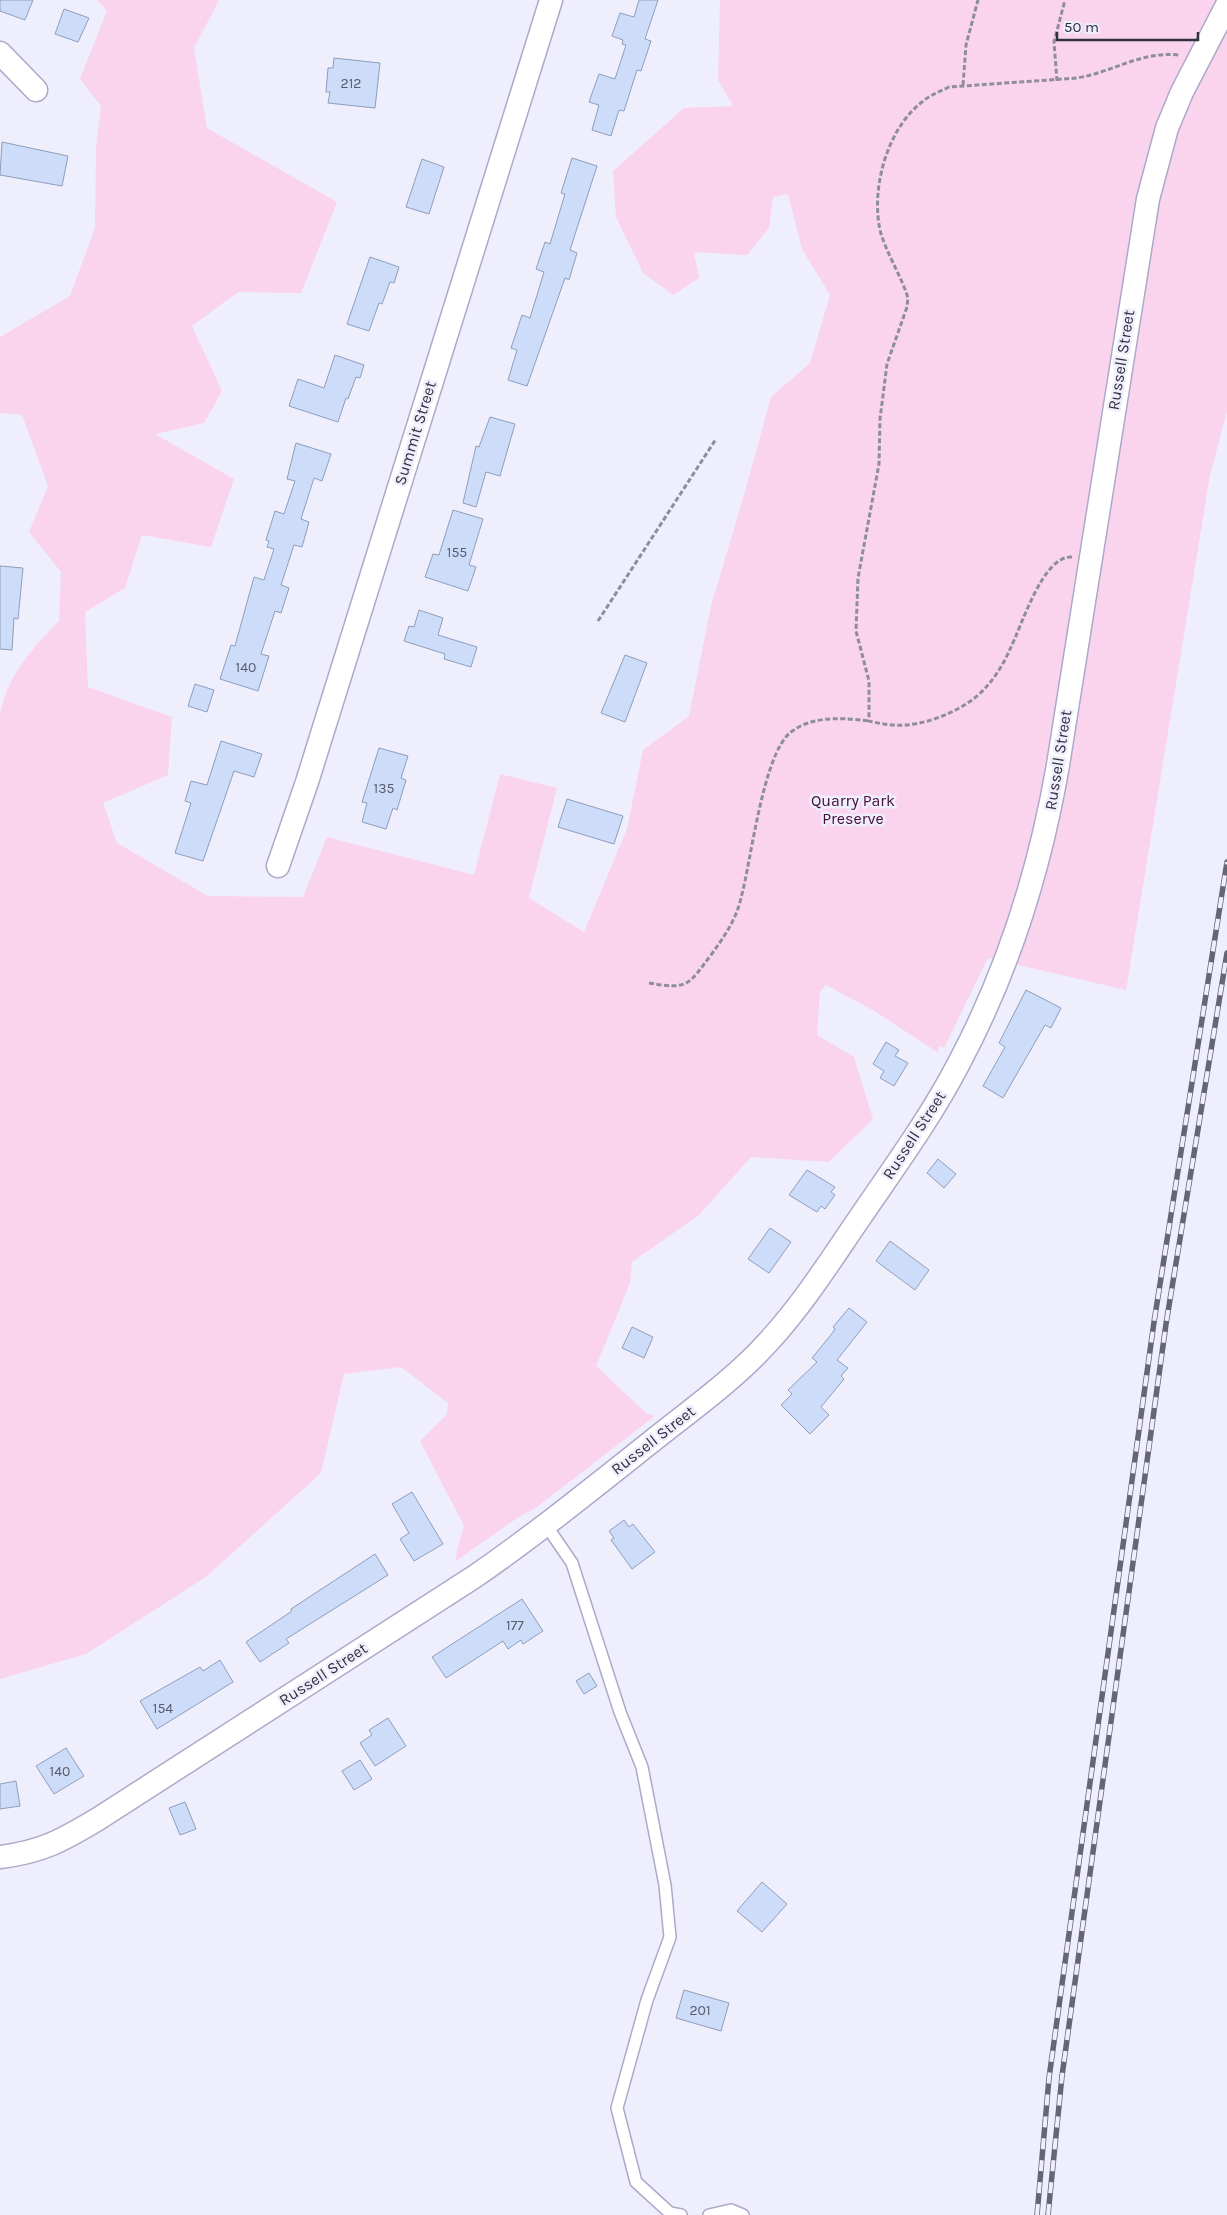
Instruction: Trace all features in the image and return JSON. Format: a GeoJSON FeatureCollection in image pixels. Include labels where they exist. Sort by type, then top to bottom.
{"type":"FeatureCollection","features":[{"type":"Feature","properties":{"kind":"street","name":"Summit Street"},"geometry":{"type":"LineString","coordinates":[[278,866],[307,782],[551,0]]}},
{"type":"Feature","properties":{"kind":"street","name":"Russell Street"},"geometry":{"type":"LineString","coordinates":[[0,1857],[25,1854],[46,1848],[98,1819],[474,1577],[546,1525],[712,1393],[768,1342],[815,1283],[912,1142],[958,1065],[987,1005],[1012,945],[1042,850],[1058,765],[1148,199],[1167,128],[1197,59],[1227,5]]}},
{"type":"Feature","properties":{"kind":"street"},"geometry":{"type":"LineString","coordinates":[[0,53],[36,90]]}},
{"type":"Feature","properties":{"kind":"lane"},"geometry":{"type":"LineString","coordinates":[[546,1525],[572,1563],[620,1712],[642,1767],[665,1885],[670,1936],[647,2000],[617,2108],[636,2182],[670,2213],[681,2215]]}},
{"type":"Feature","properties":{"kind":"lane"},"geometry":{"type":"LineString","coordinates":[[709,2215],[731,2210],[743,2215]]}},
{"type":"Feature","properties":{"kind":"path"},"geometry":{"type":"LineString","coordinates":[[963,85],[962,67],[978,0]]}},
{"type":"Feature","properties":{"kind":"path"},"geometry":{"type":"LineString","coordinates":[[1057,81],[1054,42],[1065,0]]}},
{"type":"Feature","properties":{"kind":"path"},"geometry":{"type":"LineString","coordinates":[[868,721],[870,681],[856,631],[858,578],[879,464],[880,419],[887,364],[907,307],[908,298],[881,232],[878,194],[880,172],[889,149],[912,111],[932,95],[949,87],[1057,81],[1093,76],[1149,55],[1170,54],[1197,59]]}},
{"type":"Feature","properties":{"kind":"path"},"geometry":{"type":"LineString","coordinates":[[598,622],[716,439]]}},
{"type":"Feature","properties":{"kind":"path"},"geometry":{"type":"LineString","coordinates":[[649,984],[675,987],[683,986],[692,980],[729,930],[741,900],[765,784],[780,747],[791,732],[817,720],[868,721],[893,726],[923,722],[943,715],[976,697],[996,675],[1039,585],[1054,563],[1069,556],[1090,559]]}},
{"type":"Feature","properties":{"kind":"green space","name":"Quarry Park Preserve"},"geometry":{"type":"Polygon","coordinates":[[[97,0],[219,0],[194,48],[207,128],[337,202],[301,293],[238,292],[192,326],[222,391],[204,423],[155,434],[234,479],[211,547],[142,535],[125,588],[85,612],[88,687],[172,717],[168,775],[103,803],[117,843],[208,896],[303,897],[327,837],[474,875],[500,774],[557,788],[529,898],[584,932],[627,829],[643,750],[689,716],[711,606],[771,397],[810,363],[830,295],[802,249],[788,194],[773,197],[769,228],[747,255],[694,252],[699,278],[673,295],[643,273],[616,217],[613,171],[684,108],[733,106],[718,80],[720,0],[1227,0],[1227,411],[1210,475],[1126,990],[988,958],[944,1048],[940,1046],[937,1052],[876,1012],[826,985],[820,992],[817,1035],[854,1057],[873,1119],[829,1162],[751,1157],[699,1215],[632,1262],[630,1283],[596,1366],[646,1413],[655,1416],[533,1510],[523,1514],[456,1561],[457,1549],[464,1526],[420,1441],[447,1414],[448,1403],[401,1367],[344,1374],[321,1473],[206,1577],[86,1654],[0,1679],[0,716],[8,689],[22,664],[59,621],[61,572],[29,532],[48,486],[22,415],[0,413],[0,337],[70,296],[95,228],[96,147],[101,106],[80,79],[107,11],[97,0]]]}},
{"type":"Feature","properties":{"kind":"building"},"geometry":{"type":"Polygon","coordinates":[[[0,0],[33,0],[25,20],[0,11],[0,0]]]}},
{"type":"Feature","properties":{"kind":"building"},"geometry":{"type":"Polygon","coordinates":[[[639,0],[658,0],[645,39],[651,41],[641,71],[637,70],[624,111],[619,110],[611,136],[592,130],[599,105],[589,102],[599,74],[615,79],[626,45],[622,44],[623,40],[612,36],[620,13],[634,17],[639,0]]]}},
{"type":"Feature","properties":{"kind":"building"},"geometry":{"type":"Polygon","coordinates":[[[64,9],[89,18],[78,42],[55,34],[64,9]]]}},
{"type":"Feature","properties":{"kind":"building"},"geometry":{"type":"Polygon","coordinates":[[[334,58],[380,63],[375,108],[328,103],[330,92],[326,92],[328,68],[333,68],[334,58]]]}},
{"type":"Feature","properties":{"kind":"building"},"geometry":{"type":"Polygon","coordinates":[[[2,142],[68,156],[62,186],[0,175],[2,142]]]}},
{"type":"Feature","properties":{"kind":"building"},"geometry":{"type":"Polygon","coordinates":[[[572,158],[597,166],[570,250],[577,253],[569,280],[565,278],[527,386],[508,380],[517,350],[511,348],[522,315],[530,318],[544,272],[536,269],[545,242],[550,244],[565,194],[561,193],[572,158]]]}},
{"type":"Feature","properties":{"kind":"building"},"geometry":{"type":"Polygon","coordinates":[[[422,159],[444,167],[429,214],[406,207],[422,159]]]}},
{"type":"Feature","properties":{"kind":"building"},"geometry":{"type":"Polygon","coordinates":[[[370,257],[399,267],[394,283],[390,282],[382,304],[379,303],[369,331],[347,324],[370,257]]]}},
{"type":"Feature","properties":{"kind":"building"},"geometry":{"type":"Polygon","coordinates":[[[335,355],[364,365],[360,378],[356,377],[348,399],[346,398],[338,422],[289,406],[298,379],[324,388],[335,355]]]}},
{"type":"Feature","properties":{"kind":"building"},"geometry":{"type":"Polygon","coordinates":[[[490,417],[515,424],[500,476],[486,472],[476,507],[463,503],[476,446],[479,447],[490,417]]]}},
{"type":"Feature","properties":{"kind":"building"},"geometry":{"type":"Polygon","coordinates":[[[296,443],[331,454],[322,481],[314,478],[301,519],[309,522],[302,547],[294,545],[281,585],[289,588],[281,613],[275,611],[261,654],[269,656],[258,691],[220,679],[231,645],[235,646],[254,577],[264,580],[274,549],[267,547],[269,541],[266,540],[275,511],[284,514],[295,481],[287,479],[296,443]]]}},
{"type":"Feature","properties":{"kind":"building"},"geometry":{"type":"Polygon","coordinates":[[[453,510],[483,519],[469,565],[476,567],[468,591],[425,577],[433,554],[439,555],[453,510]]]}},
{"type":"Feature","properties":{"kind":"building"},"geometry":{"type":"Polygon","coordinates":[[[0,566],[23,568],[18,619],[14,618],[12,650],[0,649],[0,566]]]}},
{"type":"Feature","properties":{"kind":"building"},"geometry":{"type":"Polygon","coordinates":[[[419,610],[443,618],[438,635],[477,647],[471,667],[444,659],[445,654],[404,641],[409,626],[414,627],[419,610]]]}},
{"type":"Feature","properties":{"kind":"building"},"geometry":{"type":"Polygon","coordinates":[[[625,655],[647,663],[625,722],[601,713],[625,655]]]}},
{"type":"Feature","properties":{"kind":"building"},"geometry":{"type":"Polygon","coordinates":[[[195,684],[214,690],[207,712],[188,706],[195,684]]]}},
{"type":"Feature","properties":{"kind":"building"},"geometry":{"type":"Polygon","coordinates":[[[221,741],[262,754],[254,777],[234,771],[203,861],[175,853],[191,803],[185,801],[191,781],[207,785],[221,741]]]}},
{"type":"Feature","properties":{"kind":"building"},"geometry":{"type":"Polygon","coordinates":[[[379,748],[408,756],[401,778],[406,780],[397,810],[393,808],[386,829],[362,822],[367,803],[362,802],[379,748]]]}},
{"type":"Feature","properties":{"kind":"building"},"geometry":{"type":"Polygon","coordinates":[[[567,799],[623,816],[614,844],[558,827],[567,799]]]}},
{"type":"Feature","properties":{"kind":"building"},"geometry":{"type":"Polygon","coordinates":[[[1026,990],[1061,1008],[1051,1028],[1045,1025],[1003,1098],[983,1086],[1005,1047],[999,1043],[1026,990]]]}},
{"type":"Feature","properties":{"kind":"building"},"geometry":{"type":"Polygon","coordinates":[[[886,1042],[899,1050],[895,1056],[908,1063],[894,1086],[880,1078],[884,1071],[873,1064],[886,1042]]]}},
{"type":"Feature","properties":{"kind":"building"},"geometry":{"type":"Polygon","coordinates":[[[938,1159],[956,1174],[944,1188],[927,1173],[938,1159]]]}},
{"type":"Feature","properties":{"kind":"building"},"geometry":{"type":"Polygon","coordinates":[[[807,1170],[835,1187],[831,1192],[835,1195],[825,1209],[821,1206],[817,1212],[789,1195],[807,1170]]]}},
{"type":"Feature","properties":{"kind":"building"},"geometry":{"type":"Polygon","coordinates":[[[770,1228],[791,1242],[769,1273],[748,1259],[770,1228]]]}},
{"type":"Feature","properties":{"kind":"building"},"geometry":{"type":"Polygon","coordinates":[[[890,1241],[929,1270],[915,1290],[876,1261],[890,1241]]]}},
{"type":"Feature","properties":{"kind":"building"},"geometry":{"type":"Polygon","coordinates":[[[849,1308],[867,1322],[837,1360],[848,1368],[841,1376],[844,1379],[821,1407],[829,1415],[810,1434],[781,1405],[792,1394],[788,1390],[817,1362],[812,1358],[835,1329],[833,1327],[849,1308]]]}},
{"type":"Feature","properties":{"kind":"building"},"geometry":{"type":"Polygon","coordinates":[[[632,1327],[653,1337],[644,1358],[622,1348],[632,1327]]]}},
{"type":"Feature","properties":{"kind":"building"},"geometry":{"type":"Polygon","coordinates":[[[412,1492],[443,1544],[414,1561],[400,1539],[409,1533],[392,1504],[412,1492]]]}},
{"type":"Feature","properties":{"kind":"building"},"geometry":{"type":"Polygon","coordinates":[[[624,1520],[629,1527],[633,1524],[655,1552],[632,1569],[611,1540],[614,1538],[609,1531],[624,1520]]]}},
{"type":"Feature","properties":{"kind":"building"},"geometry":{"type":"Polygon","coordinates":[[[375,1554],[388,1575],[286,1639],[289,1643],[260,1662],[246,1642],[292,1611],[291,1609],[375,1554]]]}},
{"type":"Feature","properties":{"kind":"building"},"geometry":{"type":"Polygon","coordinates":[[[522,1599],[543,1631],[523,1644],[521,1640],[508,1649],[503,1641],[446,1678],[432,1657],[522,1599]]]}},
{"type":"Feature","properties":{"kind":"building"},"geometry":{"type":"Polygon","coordinates":[[[220,1660],[233,1682],[157,1729],[140,1701],[200,1667],[203,1671],[220,1660]]]}},
{"type":"Feature","properties":{"kind":"building"},"geometry":{"type":"Polygon","coordinates":[[[589,1673],[597,1686],[584,1694],[576,1681],[589,1673]]]}},
{"type":"Feature","properties":{"kind":"building"},"geometry":{"type":"Polygon","coordinates":[[[388,1718],[406,1746],[375,1766],[360,1743],[372,1735],[369,1730],[388,1718]]]}},
{"type":"Feature","properties":{"kind":"building"},"geometry":{"type":"Polygon","coordinates":[[[66,1748],[84,1776],[54,1794],[36,1766],[66,1748]]]}},
{"type":"Feature","properties":{"kind":"building"},"geometry":{"type":"Polygon","coordinates":[[[360,1760],[372,1779],[354,1790],[342,1771],[360,1760]]]}},
{"type":"Feature","properties":{"kind":"building"},"geometry":{"type":"Polygon","coordinates":[[[16,1781],[20,1806],[0,1809],[0,1784],[16,1781]]]}},
{"type":"Feature","properties":{"kind":"building"},"geometry":{"type":"Polygon","coordinates":[[[185,1802],[196,1829],[180,1835],[169,1808],[185,1802]]]}},
{"type":"Feature","properties":{"kind":"building"},"geometry":{"type":"Polygon","coordinates":[[[762,1882],[787,1904],[762,1932],[737,1911],[762,1882]]]}},
{"type":"Feature","properties":{"kind":"building"},"geometry":{"type":"Polygon","coordinates":[[[684,1990],[729,2003],[721,2031],[676,2018],[684,1990]]]}},
{"type":"Feature","properties":{"kind":"railway"},"geometry":{"type":"LineString","coordinates":[[1037,2215],[1049,2078],[1154,1322],[1227,862]]}},
{"type":"Feature","properties":{"kind":"railway"},"geometry":{"type":"LineString","coordinates":[[1048,2215],[1062,2076],[1166,1324],[1227,953]]}}]}
